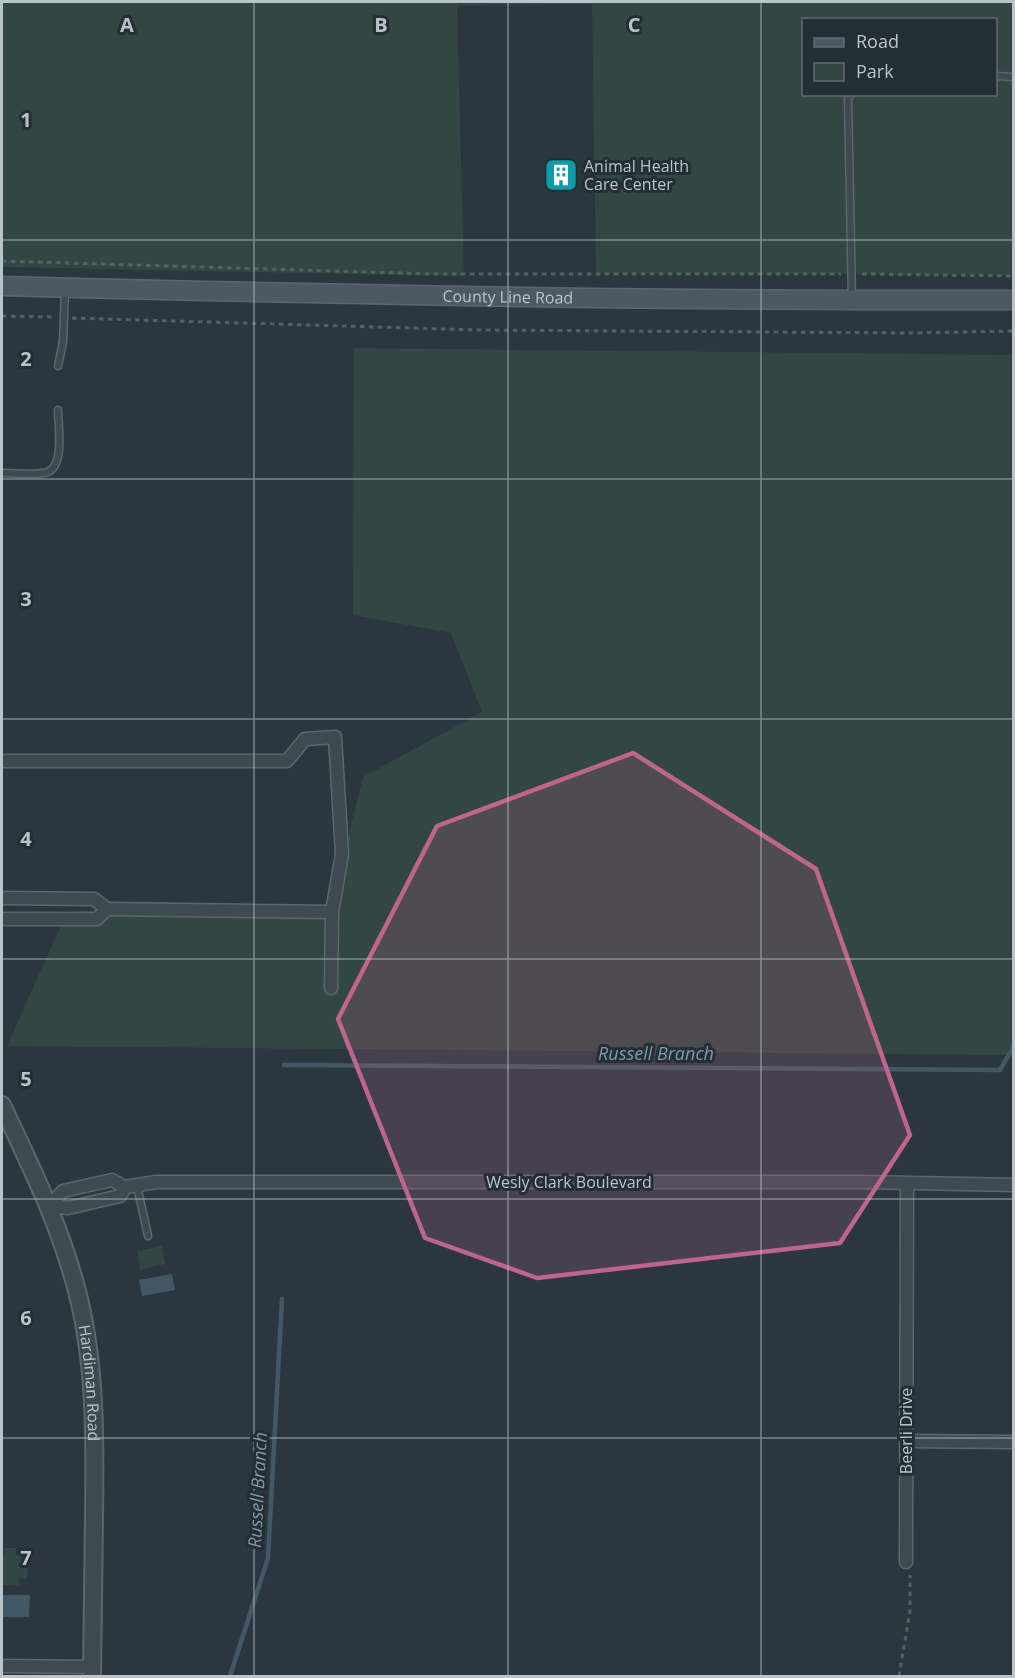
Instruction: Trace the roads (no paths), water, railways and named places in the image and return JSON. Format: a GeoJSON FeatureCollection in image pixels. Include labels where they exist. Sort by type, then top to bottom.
{"type":"FeatureCollection","features":[{"type":"Feature","properties":{"kind":"main road","name":"County Line Road"},"geometry":{"type":"LineString","coordinates":[[2,286],[255,293],[1014,300]]}},
{"type":"Feature","properties":{"kind":"street"},"geometry":{"type":"LineString","coordinates":[[2,761],[287,761],[305,739],[335,737],[342,854],[332,912],[332,988]]}},
{"type":"Feature","properties":{"kind":"street"},"geometry":{"type":"LineString","coordinates":[[2,898],[94,899],[107,909],[332,912]]}},
{"type":"Feature","properties":{"kind":"street"},"geometry":{"type":"LineString","coordinates":[[2,919],[97,919],[107,909]]}},
{"type":"Feature","properties":{"kind":"street","name":"Hardiman Road"},"geometry":{"type":"LineString","coordinates":[[2,1106],[50,1206],[80,1301],[90,1364],[95,1459],[92,1672]]}},
{"type":"Feature","properties":{"kind":"street","name":"Wesly Clark Boulevard"},"geometry":{"type":"LineString","coordinates":[[50,1206],[63,1191],[112,1180],[131,1186],[156,1182],[863,1182],[1014,1185]]}},
{"type":"Feature","properties":{"kind":"street","name":"Beerli Drive"},"geometry":{"type":"LineString","coordinates":[[906,1562],[907,1184]]}},
{"type":"Feature","properties":{"kind":"street","name":"Wesly Clark Boulevard"},"geometry":{"type":"LineString","coordinates":[[50,1206],[68,1208],[120,1196],[131,1186]]}},
{"type":"Feature","properties":{"kind":"street"},"geometry":{"type":"LineString","coordinates":[[906,1441],[1014,1442]]}},
{"type":"Feature","properties":{"kind":"street"},"geometry":{"type":"LineString","coordinates":[[2,1666],[92,1672]]}},
{"type":"Feature","properties":{"kind":"lane"},"geometry":{"type":"LineString","coordinates":[[997,76],[1014,77]]}},
{"type":"Feature","properties":{"kind":"lane"},"geometry":{"type":"LineString","coordinates":[[849,96],[852,300]]}},
{"type":"Feature","properties":{"kind":"lane"},"geometry":{"type":"LineString","coordinates":[[58,366],[63,342],[65,288]]}},
{"type":"Feature","properties":{"kind":"lane"},"geometry":{"type":"LineString","coordinates":[[2,473],[46,473],[54,469],[58,460],[58,410]]}},
{"type":"Feature","properties":{"kind":"lane"},"geometry":{"type":"LineString","coordinates":[[131,1186],[148,1236]]}},
{"type":"Feature","properties":{"kind":"water"},"geometry":{"type":"Polygon","coordinates":[[[172,1274],[175,1290],[142,1296],[139,1280],[172,1274]]]}},
{"type":"Feature","properties":{"kind":"water"},"geometry":{"type":"Polygon","coordinates":[[[2,1595],[30,1595],[29,1617],[2,1617],[2,1595]]]}},
{"type":"Feature","properties":{"kind":"waterway","name":"Russell Branch"},"geometry":{"type":"LineString","coordinates":[[284,1065],[1000,1070],[1014,1046]]}},
{"type":"Feature","properties":{"kind":"waterway","name":"Russell Branch"},"geometry":{"type":"LineString","coordinates":[[230,1676],[268,1558],[282,1299]]}},
{"type":"Feature","properties":{"kind":"place","name":"Animal Health Care Center"},"geometry":{"type":"Point","coordinates":[561,175]}}]}
